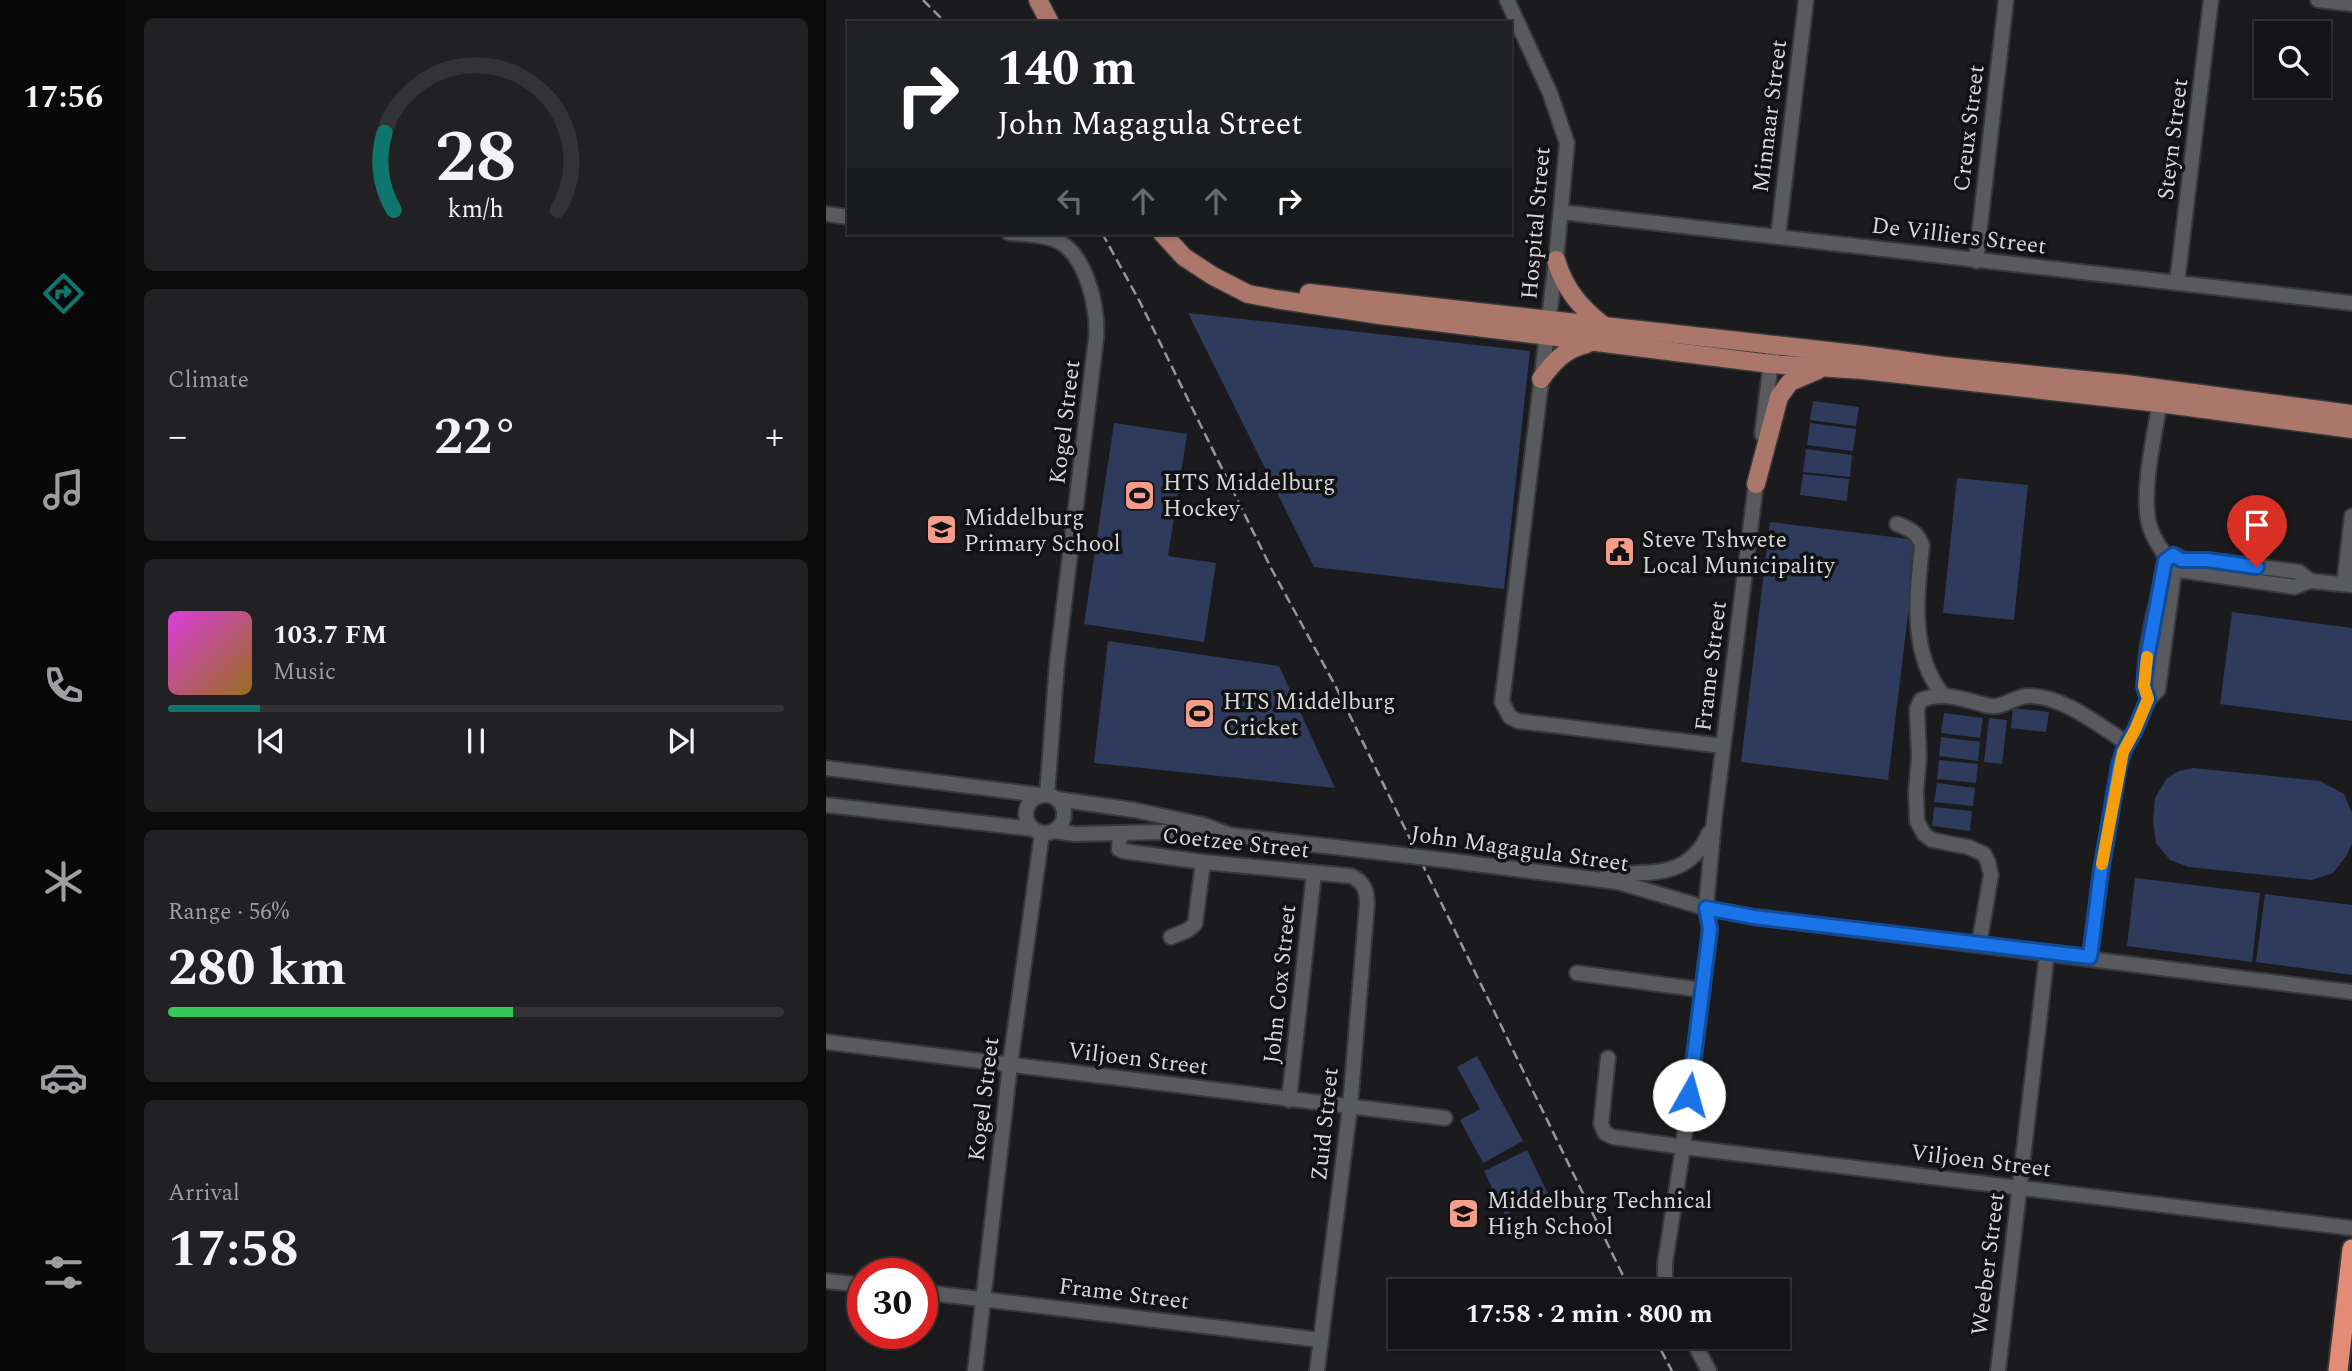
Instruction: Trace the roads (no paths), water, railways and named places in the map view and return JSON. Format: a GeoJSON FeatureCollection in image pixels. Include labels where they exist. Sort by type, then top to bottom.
{"type":"FeatureCollection","features":[{"type":"Feature","properties":{"kind":"highway"},"geometry":{"type":"LineString","coordinates":[[2338,1371],[2352,1249]]}},
{"type":"Feature","properties":{"kind":"highway"},"geometry":{"type":"LineString","coordinates":[[2351,1371],[2352,1365]]}},
{"type":"Feature","properties":{"kind":"main road"},"geometry":{"type":"LineString","coordinates":[[1038,0],[1049,21]]}},
{"type":"Feature","properties":{"kind":"main road"},"geometry":{"type":"LineString","coordinates":[[1051,0],[1061,21]]}},
{"type":"Feature","properties":{"kind":"main road"},"geometry":{"type":"LineString","coordinates":[[1164,235],[1191,262],[1236,286],[1772,355],[1863,362],[2160,396],[2352,414]]}},
{"type":"Feature","properties":{"kind":"main road"},"geometry":{"type":"LineString","coordinates":[[1556,260],[1568,290],[1601,334]]}},
{"type":"Feature","properties":{"kind":"main road"},"geometry":{"type":"LineString","coordinates":[[1541,379],[1559,357],[1601,334]]}},
{"type":"Feature","properties":{"kind":"main road"},"geometry":{"type":"LineString","coordinates":[[1772,355],[1828,367]]}},
{"type":"Feature","properties":{"kind":"main road"},"geometry":{"type":"LineString","coordinates":[[1756,484],[1779,397],[1785,387],[1796,378],[1828,367],[1863,362]]}},
{"type":"Feature","properties":{"kind":"main road"},"geometry":{"type":"LineString","coordinates":[[2160,396],[2352,429]]}},
{"type":"Feature","properties":{"kind":"street","name":"Hospital Street"},"geometry":{"type":"LineString","coordinates":[[1507,0],[1550,93],[1565,135],[1556,260],[1502,702],[1506,712],[1518,721],[1723,747]]}},
{"type":"Feature","properties":{"kind":"street","name":"Minnaar Street"},"geometry":{"type":"LineString","coordinates":[[1778,237],[1806,0]]}},
{"type":"Feature","properties":{"kind":"street","name":"Creux Street"},"geometry":{"type":"LineString","coordinates":[[1976,261],[2006,0]]}},
{"type":"Feature","properties":{"kind":"street","name":"Steyn Street"},"geometry":{"type":"LineString","coordinates":[[2177,284],[2211,0]]}},
{"type":"Feature","properties":{"kind":"street"},"geometry":{"type":"LineString","coordinates":[[2318,0],[2352,4]]}},
{"type":"Feature","properties":{"kind":"street","name":"De Villiers Street"},"geometry":{"type":"LineString","coordinates":[[1561,212],[2352,303]]}},
{"type":"Feature","properties":{"kind":"street"},"geometry":{"type":"LineString","coordinates":[[826,214],[847,217]]}},
{"type":"Feature","properties":{"kind":"street","name":"Kogel Street"},"geometry":{"type":"LineString","coordinates":[[1024,235],[1054,239],[1066,247],[1085,275],[1097,315],[1057,663],[1048,796]]}},
{"type":"Feature","properties":{"kind":"street","name":"Frame Street"},"geometry":{"type":"LineString","coordinates":[[1665,1279],[1665,1262],[1703,990],[1710,929],[1706,908],[1714,821],[1772,355]]}},
{"type":"Feature","properties":{"kind":"street"},"geometry":{"type":"LineString","coordinates":[[2090,957],[2103,857],[2119,766],[2148,699],[2158,690],[2173,565],[2158,545],[2148,519],[2147,495],[2160,396]]}},
{"type":"Feature","properties":{"kind":"street"},"geometry":{"type":"LineString","coordinates":[[2173,565],[2207,560],[2235,571],[2299,572],[2310,581],[2348,584],[2352,516]]}},
{"type":"Feature","properties":{"kind":"street"},"geometry":{"type":"LineString","coordinates":[[1897,524],[1911,529],[1919,536],[1922,545],[1917,610],[1922,652],[1926,670],[1943,695]]}},
{"type":"Feature","properties":{"kind":"street"},"geometry":{"type":"LineString","coordinates":[[1979,944],[1991,875],[1984,854],[1968,847],[1932,840],[1924,834],[1917,821],[1917,709],[1921,700],[1943,695],[1994,706],[2019,696],[2036,696],[2058,702],[2127,743]]}},
{"type":"Feature","properties":{"kind":"street","name":"John Magagula Street"},"geometry":{"type":"LineString","coordinates":[[826,768],[1048,796],[1134,810],[1204,825],[1230,835],[1581,876],[1618,882],[1706,908],[1754,917],[2090,957],[2352,992]]}},
{"type":"Feature","properties":{"kind":"street"},"geometry":{"type":"LineString","coordinates":[[1048,796],[1064,812],[1063,820],[1043,831],[1028,824],[1026,810],[1028,803],[1048,796]]}},
{"type":"Feature","properties":{"kind":"street"},"geometry":{"type":"LineString","coordinates":[[826,805],[1076,834],[1164,832],[1203,836],[1230,835]]}},
{"type":"Feature","properties":{"kind":"street"},"geometry":{"type":"LineString","coordinates":[[1581,876],[1659,872],[1681,866],[1697,855],[1714,821]]}},
{"type":"Feature","properties":{"kind":"street","name":"Kogel Street"},"geometry":{"type":"LineString","coordinates":[[975,1371],[1010,1065],[1043,831]]}},
{"type":"Feature","properties":{"kind":"street","name":"Coetzee Street"},"geometry":{"type":"LineString","coordinates":[[1120,833],[1119,849],[1124,851],[1203,862],[1351,876],[1363,883]]}},
{"type":"Feature","properties":{"kind":"street"},"geometry":{"type":"LineString","coordinates":[[1171,937],[1195,924],[1203,862]]}},
{"type":"Feature","properties":{"kind":"street","name":"John Cox Street"},"geometry":{"type":"LineString","coordinates":[[1289,1100],[1314,873]]}},
{"type":"Feature","properties":{"kind":"street","name":"Zuid Street"},"geometry":{"type":"LineString","coordinates":[[1317,1371],[1350,1106],[1367,904],[1363,883]]}},
{"type":"Feature","properties":{"kind":"street","name":"Weeber Street"},"geometry":{"type":"LineString","coordinates":[[1998,1371],[2046,953]]}},
{"type":"Feature","properties":{"kind":"street"},"geometry":{"type":"LineString","coordinates":[[1577,974],[1703,990]]}},
{"type":"Feature","properties":{"kind":"street","name":"Viljoen Street"},"geometry":{"type":"LineString","coordinates":[[826,1042],[1445,1118]]}},
{"type":"Feature","properties":{"kind":"street","name":"Viljoen Street"},"geometry":{"type":"LineString","coordinates":[[1608,1058],[1601,1125],[1605,1133],[1613,1137],[2352,1228]]}},
{"type":"Feature","properties":{"kind":"street"},"geometry":{"type":"LineString","coordinates":[[826,1281],[847,1283]]}},
{"type":"Feature","properties":{"kind":"street","name":"Frame Street"},"geometry":{"type":"LineString","coordinates":[[938,1294],[1321,1340]]}},
{"type":"Feature","properties":{"kind":"street"},"geometry":{"type":"LineString","coordinates":[[1697,1349],[1709,1371]]}},
{"type":"Feature","properties":{"kind":"railway"},"geometry":{"type":"LineString","coordinates":[[923,0],[944,21]]}},
{"type":"Feature","properties":{"kind":"railway"},"geometry":{"type":"LineString","coordinates":[[1103,235],[1140,302],[1271,568],[1336,687],[1625,1279]]}},
{"type":"Feature","properties":{"kind":"railway"},"geometry":{"type":"LineString","coordinates":[[1660,1349],[1672,1371]]}},
{"type":"Feature","properties":{"kind":"place","name":"HTS Middelburg Hockey"},"geometry":{"type":"Point","coordinates":[1140,495]}},
{"type":"Feature","properties":{"kind":"place","name":"Middelburg Primary School"},"geometry":{"type":"Point","coordinates":[941,530]}},
{"type":"Feature","properties":{"kind":"place","name":"Steve Tshwete Local Municipality"},"geometry":{"type":"Point","coordinates":[1619,552]}},
{"type":"Feature","properties":{"kind":"place","name":"HTS Middelburg Cricket"},"geometry":{"type":"Point","coordinates":[1200,714]}},
{"type":"Feature","properties":{"kind":"place","name":"Middelburg Technical High School"},"geometry":{"type":"Point","coordinates":[1464,1213]}}]}
